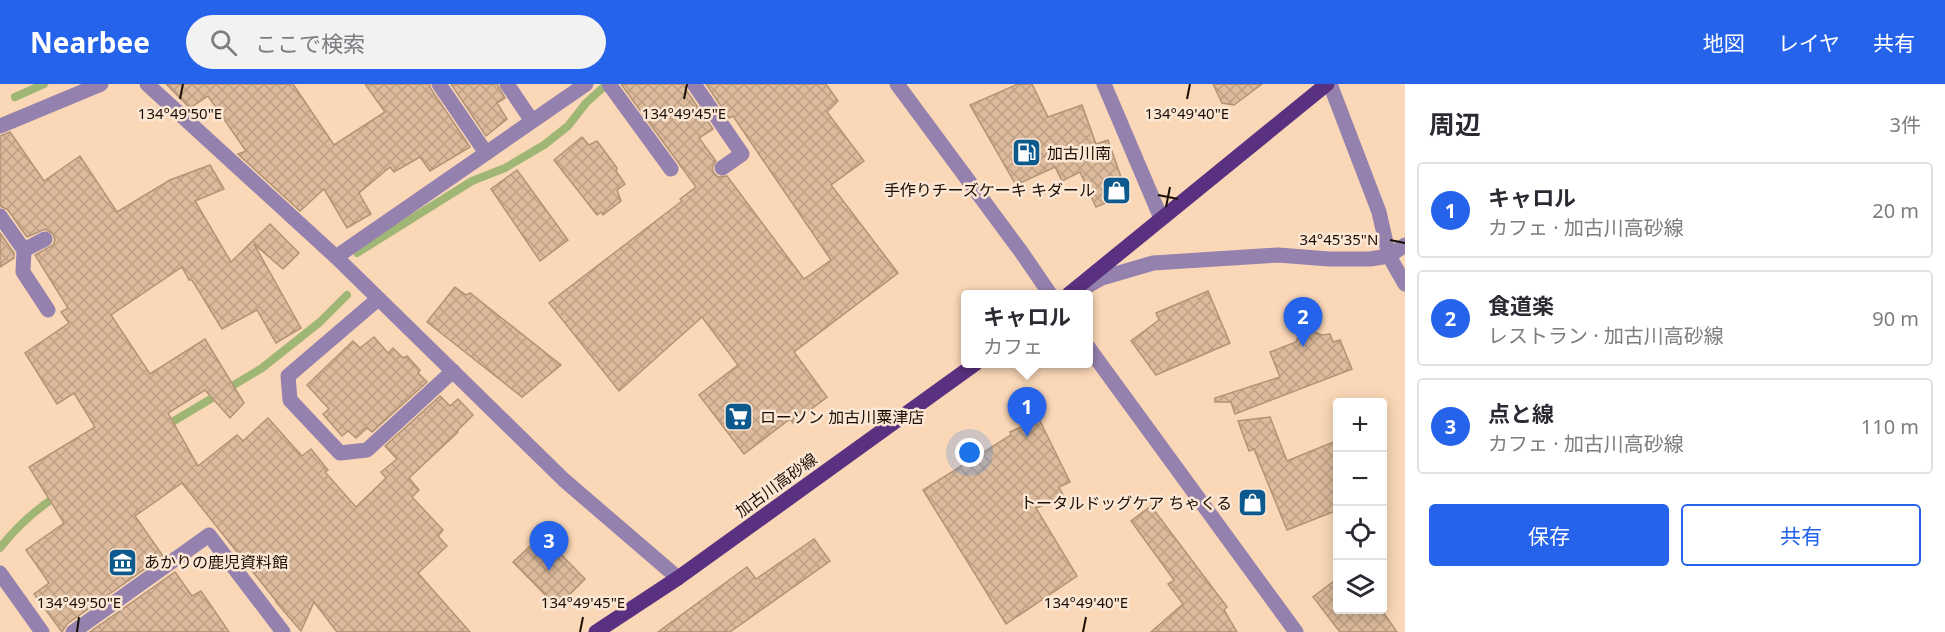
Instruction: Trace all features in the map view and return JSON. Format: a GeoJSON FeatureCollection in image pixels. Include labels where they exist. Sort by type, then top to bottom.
{"type":"FeatureCollection","features":[{"type":"Feature","properties":{"kind":"main road"},"geometry":{"type":"LineString","coordinates":[[1076,290],[1161,218],[1329,84]]}},
{"type":"Feature","properties":{"kind":"main road","name":"加古川高砂線"},"geometry":{"type":"LineString","coordinates":[[601,630],[678,578],[968,368]]}},
{"type":"Feature","properties":{"kind":"street"},"geometry":{"type":"LineString","coordinates":[[2,121],[101,84]]}},
{"type":"Feature","properties":{"kind":"street"},"geometry":{"type":"LineString","coordinates":[[147,84],[336,257],[564,480],[678,578]]}},
{"type":"Feature","properties":{"kind":"street"},"geometry":{"type":"LineString","coordinates":[[440,84],[486,153]]}},
{"type":"Feature","properties":{"kind":"street"},"geometry":{"type":"LineString","coordinates":[[507,84],[532,121]]}},
{"type":"Feature","properties":{"kind":"street"},"geometry":{"type":"LineString","coordinates":[[336,257],[586,84]]}},
{"type":"Feature","properties":{"kind":"street"},"geometry":{"type":"LineString","coordinates":[[609,84],[671,169]]}},
{"type":"Feature","properties":{"kind":"street"},"geometry":{"type":"LineString","coordinates":[[694,84],[742,154],[722,168]]}},
{"type":"Feature","properties":{"kind":"street"},"geometry":{"type":"LineString","coordinates":[[897,84],[1047,290]]}},
{"type":"Feature","properties":{"kind":"street"},"geometry":{"type":"LineString","coordinates":[[1104,84],[1161,218]]}},
{"type":"Feature","properties":{"kind":"street"},"geometry":{"type":"LineString","coordinates":[[1329,84],[1379,212],[1389,256],[1405,284]]}},
{"type":"Feature","properties":{"kind":"street"},"geometry":{"type":"LineString","coordinates":[[0,216],[24,250],[23,272],[48,310]]}},
{"type":"Feature","properties":{"kind":"street"},"geometry":{"type":"LineString","coordinates":[[24,250],[45,239]]}},
{"type":"Feature","properties":{"kind":"street"},"geometry":{"type":"LineString","coordinates":[[1389,256],[1405,245]]}},
{"type":"Feature","properties":{"kind":"street"},"geometry":{"type":"LineString","coordinates":[[1078,290],[1101,278],[1153,263],[1256,256],[1351,260],[1389,256],[1405,259]]}},
{"type":"Feature","properties":{"kind":"street"},"geometry":{"type":"LineString","coordinates":[[378,298],[288,375],[290,400],[340,453],[367,450],[453,371]]}},
{"type":"Feature","properties":{"kind":"street"},"geometry":{"type":"LineString","coordinates":[[1093,353],[1296,632]]}},
{"type":"Feature","properties":{"kind":"street"},"geometry":{"type":"LineString","coordinates":[[73,632],[209,535],[283,632]]}},
{"type":"Feature","properties":{"kind":"street"},"geometry":{"type":"LineString","coordinates":[[0,573],[42,632]]}},
{"type":"Feature","properties":{"kind":"building"},"geometry":{"type":"Polygon","coordinates":[[[166,84],[293,84],[334,145],[385,112],[365,84],[429,84],[470,147],[430,171],[420,157],[394,172],[390,167],[359,193],[371,214],[347,228],[324,189],[300,211],[238,154],[246,151],[208,96],[190,108],[166,84]]]}},
{"type":"Feature","properties":{"kind":"building"},"geometry":{"type":"Polygon","coordinates":[[[451,84],[497,84],[505,98],[497,103],[507,119],[486,136],[451,84]]]}},
{"type":"Feature","properties":{"kind":"building"},"geometry":{"type":"Polygon","coordinates":[[[621,84],[684,84],[713,129],[699,138],[716,161],[712,168],[714,173],[718,177],[727,176],[804,279],[831,260],[733,116],[729,118],[706,84],[826,84],[838,101],[827,112],[864,161],[831,185],[898,273],[794,352],[827,397],[793,423],[790,419],[744,454],[699,395],[738,365],[702,317],[619,391],[549,303],[682,201],[680,199],[696,187],[621,84]]]}},
{"type":"Feature","properties":{"kind":"building"},"geometry":{"type":"Polygon","coordinates":[[[1018,84],[1032,84],[1048,117],[1082,105],[1096,144],[1108,140],[1127,194],[1096,207],[1080,172],[1062,181],[1055,167],[1016,185],[970,105],[1018,84]]]}},
{"type":"Feature","properties":{"kind":"building"},"geometry":{"type":"Polygon","coordinates":[[[1213,84],[1262,84],[1234,105],[1222,103],[1213,84]]]}},
{"type":"Feature","properties":{"kind":"building"},"geometry":{"type":"Polygon","coordinates":[[[10,132],[44,181],[80,156],[117,212],[170,180],[210,165],[224,189],[195,201],[231,262],[270,224],[299,253],[283,269],[254,244],[301,328],[276,343],[257,310],[222,329],[182,267],[111,315],[150,374],[205,339],[244,403],[230,418],[205,390],[168,413],[198,466],[237,435],[243,441],[268,418],[302,456],[311,449],[328,470],[325,472],[356,507],[386,478],[381,472],[397,459],[385,446],[440,396],[450,406],[458,399],[473,415],[409,478],[419,490],[412,497],[443,530],[438,536],[447,546],[418,573],[470,632],[337,632],[314,602],[301,631],[182,483],[135,516],[163,556],[67,624],[62,632],[34,594],[49,583],[26,550],[64,523],[29,467],[95,427],[74,393],[57,404],[25,353],[69,323],[61,312],[68,308],[35,255],[53,245],[55,240],[53,234],[45,229],[27,237],[8,210],[0,206],[0,136],[10,132]]]}},
{"type":"Feature","properties":{"kind":"building"},"geometry":{"type":"Polygon","coordinates":[[[582,137],[589,145],[597,141],[617,168],[616,171],[625,184],[617,190],[621,201],[603,215],[601,212],[597,215],[554,160],[582,137]]]}},
{"type":"Feature","properties":{"kind":"building"},"geometry":{"type":"Polygon","coordinates":[[[517,170],[568,240],[540,261],[491,189],[517,170]]]}},
{"type":"Feature","properties":{"kind":"building"},"geometry":{"type":"Polygon","coordinates":[[[0,233],[14,253],[14,258],[0,267],[0,233]]]}},
{"type":"Feature","properties":{"kind":"building"},"geometry":{"type":"Polygon","coordinates":[[[455,287],[466,295],[470,293],[561,365],[522,397],[427,322],[455,287]]]}},
{"type":"Feature","properties":{"kind":"building"},"geometry":{"type":"Polygon","coordinates":[[[1208,291],[1230,343],[1156,375],[1131,341],[1159,320],[1156,313],[1208,291]]]}},
{"type":"Feature","properties":{"kind":"building"},"geometry":{"type":"Polygon","coordinates":[[[1306,331],[1322,335],[1330,334],[1333,342],[1340,340],[1352,369],[1235,414],[1231,402],[1215,402],[1215,398],[1280,377],[1270,352],[1296,342],[1299,335],[1306,331]]]}},
{"type":"Feature","properties":{"kind":"building"},"geometry":{"type":"Polygon","coordinates":[[[374,337],[388,353],[393,348],[403,358],[407,356],[427,382],[372,432],[367,428],[356,438],[348,431],[342,436],[323,414],[329,409],[307,385],[353,341],[360,348],[374,337]]]}},
{"type":"Feature","properties":{"kind":"building"},"geometry":{"type":"Polygon","coordinates":[[[1270,417],[1287,461],[1333,442],[1333,512],[1287,530],[1254,449],[1249,451],[1238,421],[1270,417]]]}},
{"type":"Feature","properties":{"kind":"building"},"geometry":{"type":"Polygon","coordinates":[[[1039,419],[1070,482],[1059,487],[1064,497],[1036,508],[1077,576],[1006,624],[923,490],[1011,435],[1010,432],[1039,419]]]}},
{"type":"Feature","properties":{"kind":"building"},"geometry":{"type":"Polygon","coordinates":[[[1151,506],[1227,607],[1224,610],[1237,632],[1151,632],[1183,604],[1168,584],[1174,580],[1131,521],[1151,506]]]}},
{"type":"Feature","properties":{"kind":"building"},"geometry":{"type":"Polygon","coordinates":[[[542,535],[585,579],[557,607],[513,562],[542,535]]]}},
{"type":"Feature","properties":{"kind":"building"},"geometry":{"type":"Polygon","coordinates":[[[814,539],[830,561],[730,632],[658,632],[747,567],[756,579],[814,539]]]}},
{"type":"Feature","properties":{"kind":"building"},"geometry":{"type":"Polygon","coordinates":[[[175,572],[192,596],[201,591],[229,632],[90,632],[175,572]]]}},
{"type":"Feature","properties":{"kind":"building"},"geometry":{"type":"Polygon","coordinates":[[[1333,582],[1333,614],[1384,614],[1397,632],[1340,632],[1313,597],[1333,582]]]}},
{"type":"Feature","properties":{"kind":"waterway"},"geometry":{"type":"LineString","coordinates":[[15,97],[44,84]]}},
{"type":"Feature","properties":{"kind":"waterway"},"geometry":{"type":"LineString","coordinates":[[357,253],[472,181],[505,168],[544,145],[568,126],[586,103],[607,84]]}},
{"type":"Feature","properties":{"kind":"waterway"},"geometry":{"type":"LineString","coordinates":[[164,427],[262,368],[320,322],[347,295]]}},
{"type":"Feature","properties":{"kind":"waterway"},"geometry":{"type":"LineString","coordinates":[[0,548],[27,519],[58,495]]}},
{"type":"Feature","properties":{"kind":"place","name":"加古川南"},"geometry":{"type":"Point","coordinates":[1026,153]}},
{"type":"Feature","properties":{"kind":"place","name":"手作りチーズケーキ キダール"},"geometry":{"type":"Point","coordinates":[1116,190]}},
{"type":"Feature","properties":{"kind":"place","name":"食道楽"},"geometry":{"type":"Point","coordinates":[1303,347]}},
{"type":"Feature","properties":{"kind":"place","name":"ローソン 加古川粟津店"},"geometry":{"type":"Point","coordinates":[739,417]}},
{"type":"Feature","properties":{"kind":"place","name":"キャロル"},"geometry":{"type":"Point","coordinates":[1027,437]}},
{"type":"Feature","properties":{"kind":"place","name":"トータルドッグケア ちゃくる"},"geometry":{"type":"Point","coordinates":[1253,503]}},
{"type":"Feature","properties":{"kind":"place","name":"あかりの鹿児資料館"},"geometry":{"type":"Point","coordinates":[123,562]}},
{"type":"Feature","properties":{"kind":"place","name":"点と線"},"geometry":{"type":"Point","coordinates":[549,571]}}]}
